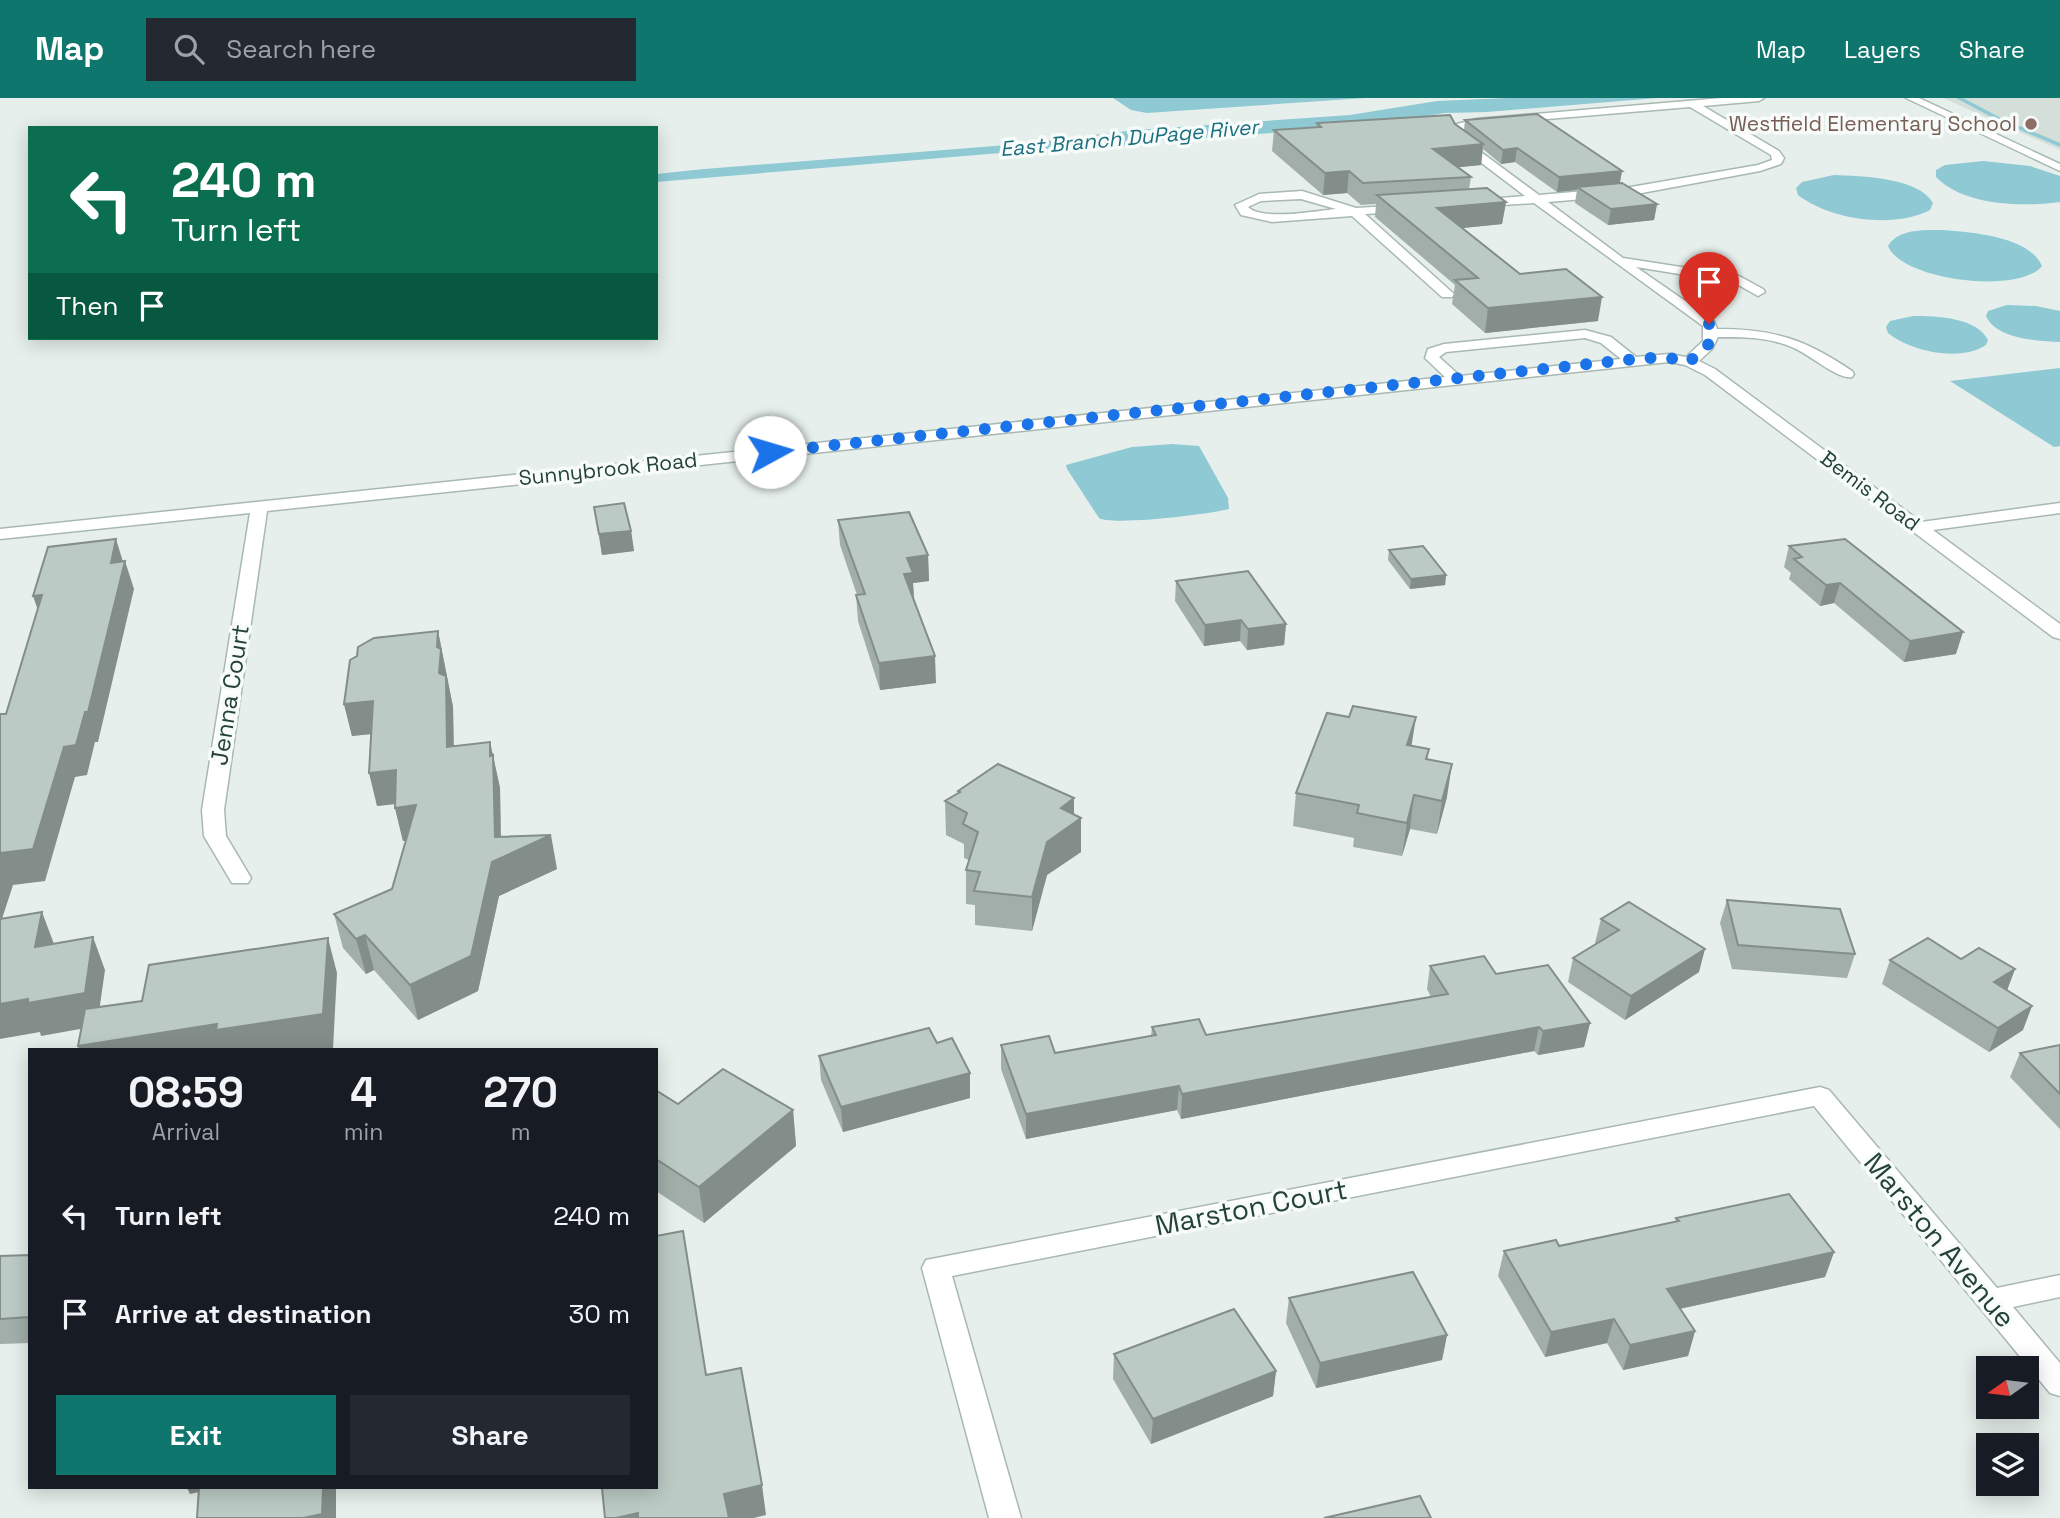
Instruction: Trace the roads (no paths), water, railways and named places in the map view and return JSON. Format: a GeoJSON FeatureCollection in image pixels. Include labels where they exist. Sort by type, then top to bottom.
{"type":"FeatureCollection","features":[{"type":"Feature","properties":{"kind":"street"},"geometry":{"type":"LineString","coordinates":[[1683,360],[1712,342],[1713,333],[1709,324],[1538,200],[1458,139],[1452,131],[1477,122],[1759,98]]}},
{"type":"Feature","properties":{"kind":"street"},"geometry":{"type":"LineString","coordinates":[[1911,98],[2060,168]]}},
{"type":"Feature","properties":{"kind":"street"},"geometry":{"type":"LineString","coordinates":[[1459,205],[1631,191],[1760,168],[1777,162],[1775,153],[1692,104]]}},
{"type":"Feature","properties":{"kind":"street"},"geometry":{"type":"LineString","coordinates":[[1420,207],[1354,211],[1272,218],[1252,215],[1245,212],[1241,205],[1259,198],[1303,195],[1354,211],[1447,294]]}},
{"type":"Feature","properties":{"kind":"street"},"geometry":{"type":"LineString","coordinates":[[1618,260],[1739,280],[1758,292]]}},
{"type":"Feature","properties":{"kind":"street"},"geometry":{"type":"LineString","coordinates":[[1713,333],[1746,333],[1783,338],[1811,349],[1847,374]]}},
{"type":"Feature","properties":{"kind":"street"},"geometry":{"type":"LineString","coordinates":[[1454,379],[1432,358],[1433,352],[1444,348],[1585,334],[1606,340],[1631,360]]}},
{"type":"Feature","properties":{"kind":"street","name":"Sunnybrook Road"},"geometry":{"type":"LineString","coordinates":[[0,534],[1631,360],[1683,360]]}},
{"type":"Feature","properties":{"kind":"street","name":"Bemis Road"},"geometry":{"type":"LineString","coordinates":[[1683,360],[1710,372],[2060,633]]}},
{"type":"Feature","properties":{"kind":"street","name":"Jenna Court"},"geometry":{"type":"LineString","coordinates":[[240,878],[215,835],[213,810],[258,506]]}},
{"type":"Feature","properties":{"kind":"street"},"geometry":{"type":"LineString","coordinates":[[1918,527],[2060,508]]}},
{"type":"Feature","properties":{"kind":"street","name":"Marston Avenue"},"geometry":{"type":"LineString","coordinates":[[1820,1096],[2060,1384]]}},
{"type":"Feature","properties":{"kind":"street","name":"Marston Court"},"geometry":{"type":"LineString","coordinates":[[1005,1518],[936,1268],[1820,1096]]}},
{"type":"Feature","properties":{"kind":"street"},"geometry":{"type":"LineString","coordinates":[[1989,1301],[2060,1286]]}},
{"type":"Feature","properties":{"kind":"water"},"geometry":{"type":"Polygon","coordinates":[[[1113,98],[1365,98],[1147,113],[1131,110],[1113,98]]]}},
{"type":"Feature","properties":{"kind":"water","name":"East Branch DuPage River"},"geometry":{"type":"Polygon","coordinates":[[[1657,98],[1445,113],[1357,127],[1175,138],[1152,141],[1157,143],[1148,145],[1047,149],[658,182],[658,174],[704,169],[1007,145],[1136,130],[1350,115],[1437,101],[1657,98]]]}},
{"type":"Feature","properties":{"kind":"water"},"geometry":{"type":"Polygon","coordinates":[[[1983,161],[2030,166],[2060,176],[2060,202],[2011,204],[1978,199],[1948,187],[1936,177],[1936,170],[1945,165],[1983,161]]]}},
{"type":"Feature","properties":{"kind":"water"},"geometry":{"type":"Polygon","coordinates":[[[1834,175],[1873,177],[1902,183],[1926,194],[1933,203],[1930,210],[1915,216],[1862,219],[1827,211],[1798,195],[1796,188],[1802,182],[1834,175]]]}},
{"type":"Feature","properties":{"kind":"water"},"geometry":{"type":"Polygon","coordinates":[[[1941,230],[1982,234],[2012,242],[2035,256],[2042,266],[2029,275],[2010,280],[1961,280],[1914,268],[1897,258],[1888,246],[1892,240],[1904,233],[1941,230]]]}},
{"type":"Feature","properties":{"kind":"water"},"geometry":{"type":"Polygon","coordinates":[[[2007,305],[2036,306],[2060,311],[2060,342],[2019,337],[1999,330],[1986,316],[1988,311],[2007,305]]]}},
{"type":"Feature","properties":{"kind":"water"},"geometry":{"type":"Polygon","coordinates":[[[1913,316],[1965,322],[1982,332],[1988,340],[1986,345],[1975,350],[1950,354],[1923,350],[1888,333],[1886,327],[1890,321],[1913,316]]]}},
{"type":"Feature","properties":{"kind":"water"},"geometry":{"type":"Polygon","coordinates":[[[2060,368],[2060,446],[2054,447],[1950,381],[2060,368]]]}},
{"type":"Feature","properties":{"kind":"water"},"geometry":{"type":"Polygon","coordinates":[[[1172,444],[1199,446],[1228,498],[1229,509],[1141,520],[1099,518],[1066,465],[1132,447],[1172,444]]]}},
{"type":"Feature","properties":{"kind":"waterway"},"geometry":{"type":"LineString","coordinates":[[1959,98],[2001,120],[2060,145]]}},
{"type":"Feature","properties":{"kind":"place","name":"Westfield Elementary School"},"geometry":{"type":"Point","coordinates":[2031,124]}}]}
